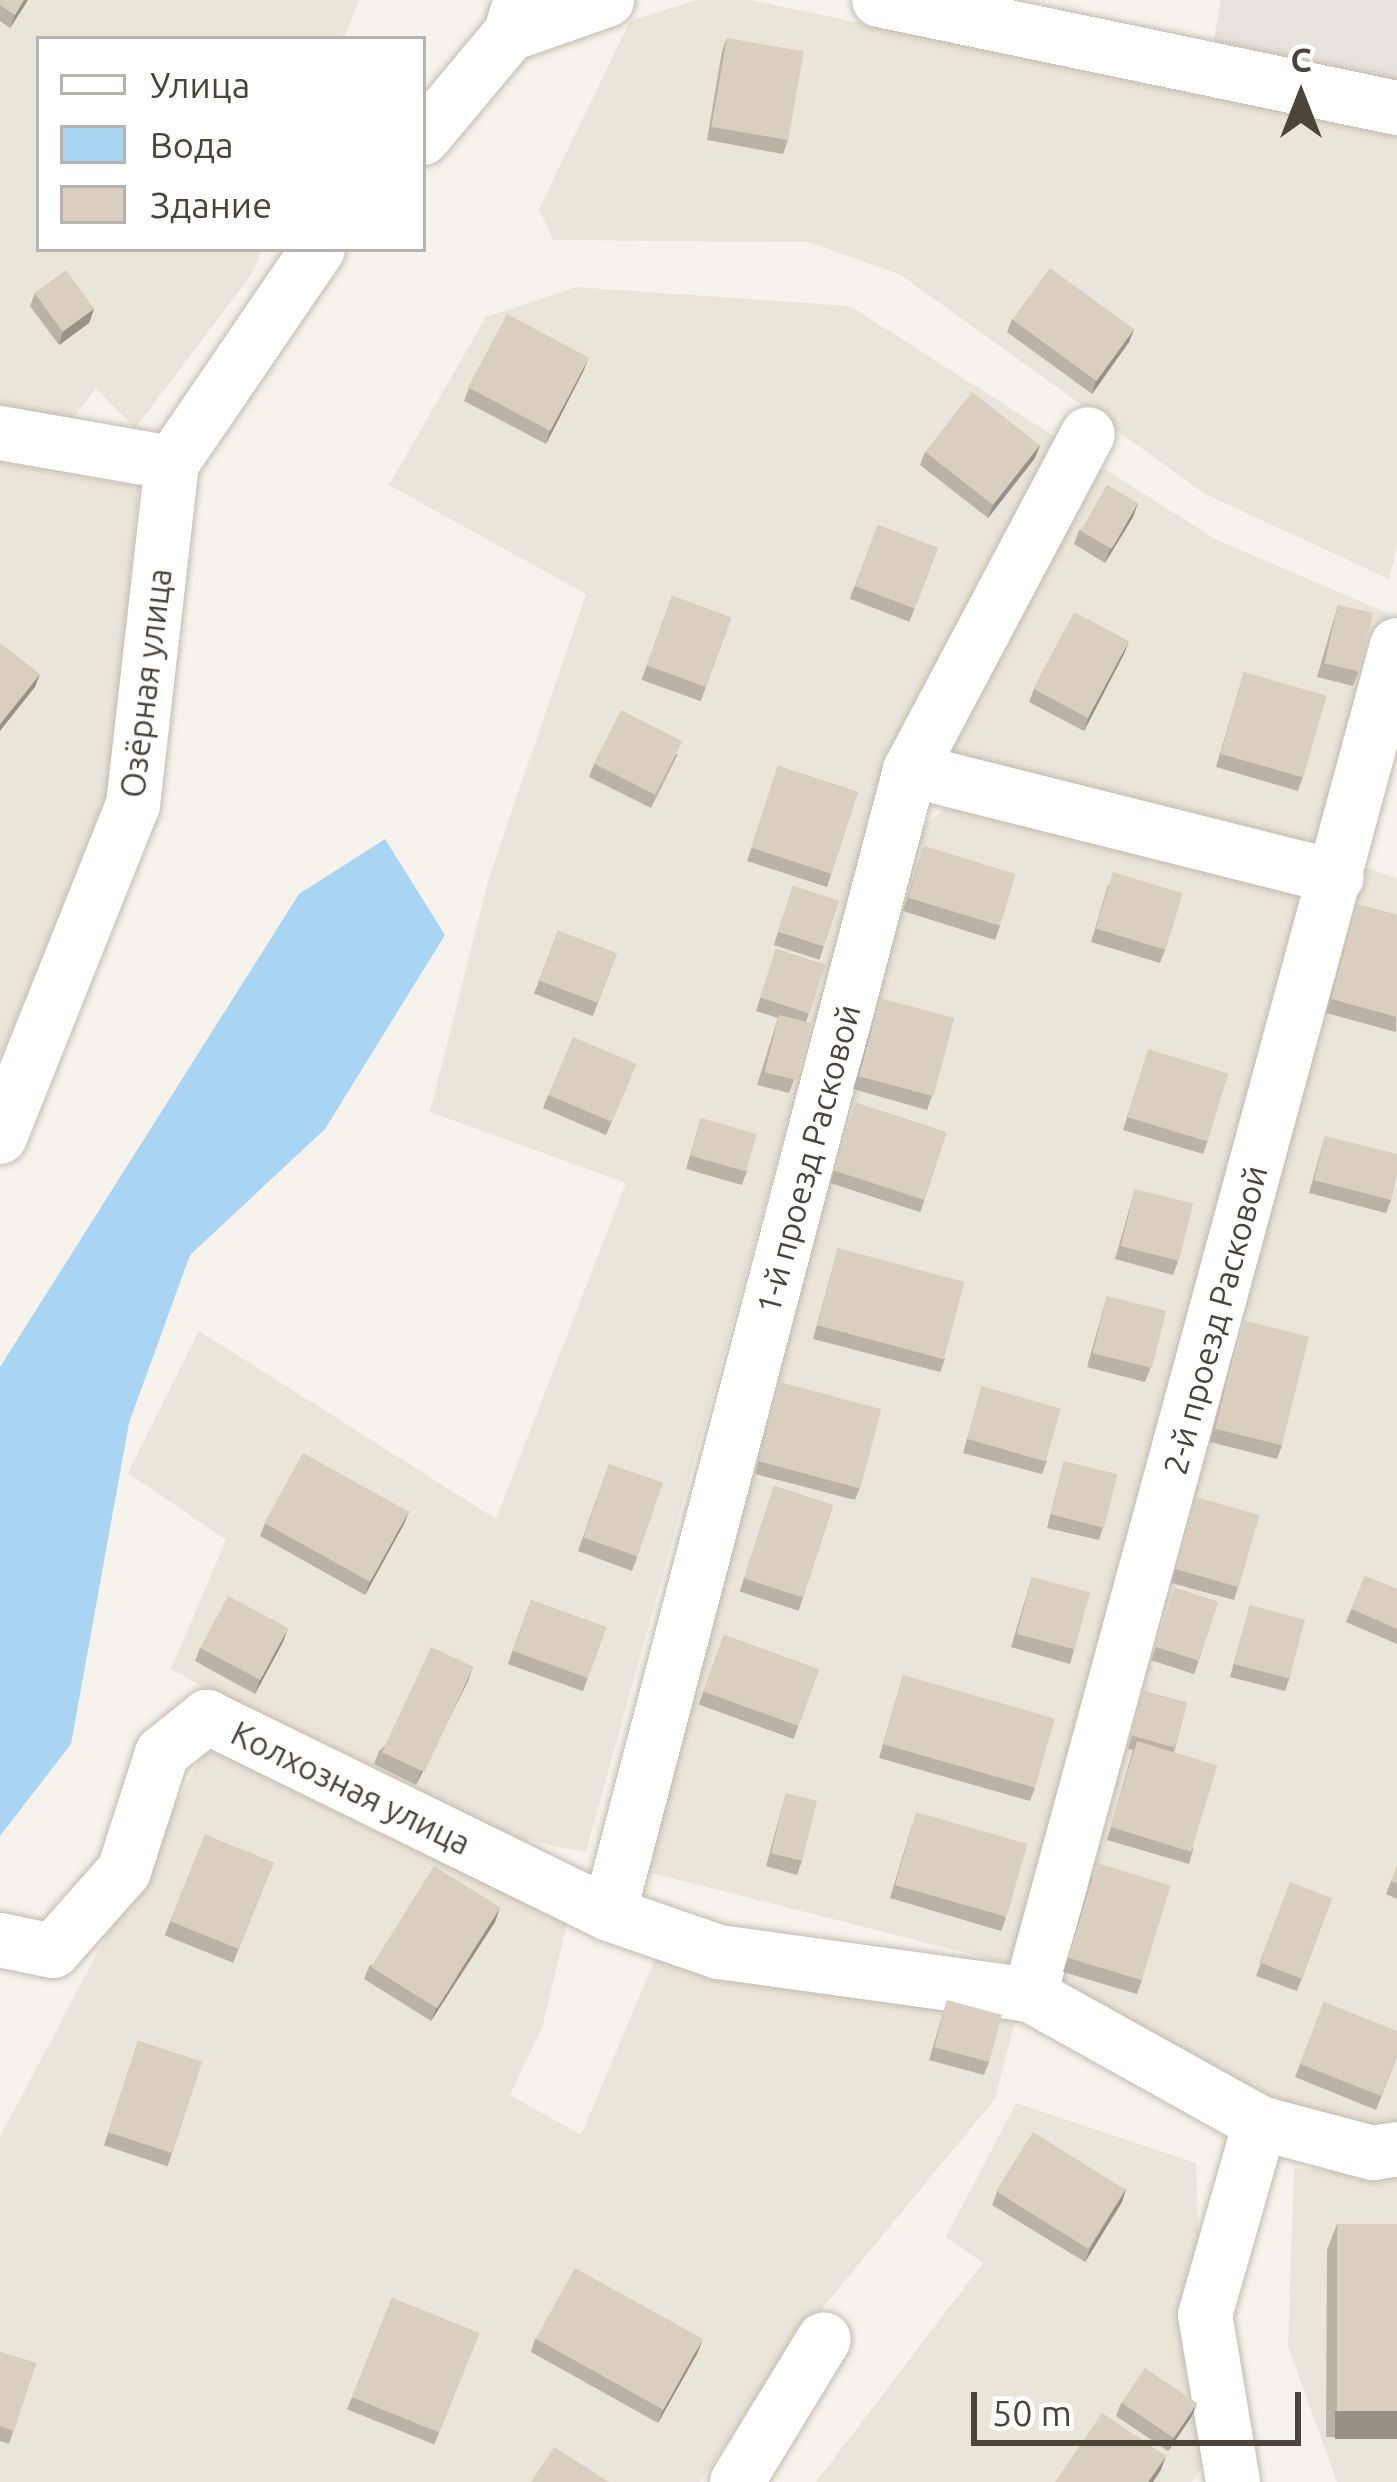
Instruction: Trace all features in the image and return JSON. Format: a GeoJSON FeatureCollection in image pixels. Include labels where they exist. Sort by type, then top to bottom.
{"type":"FeatureCollection","features":[{"type":"Feature","properties":{"kind":"street"},"geometry":{"type":"LineString","coordinates":[[426,134],[516,17],[608,0]]}},
{"type":"Feature","properties":{"kind":"street"},"geometry":{"type":"LineString","coordinates":[[878,0],[1397,108]]}},
{"type":"Feature","properties":{"kind":"street","name":"Озёрная улица"},"geometry":{"type":"LineString","coordinates":[[0,1137],[133,805],[172,463],[316,252]]}},
{"type":"Feature","properties":{"kind":"street"},"geometry":{"type":"LineString","coordinates":[[0,433],[172,463]]}},
{"type":"Feature","properties":{"kind":"street","name":"1-й проезд Расковой"},"geometry":{"type":"LineString","coordinates":[[609,1914],[910,770],[1088,434]]}},
{"type":"Feature","properties":{"kind":"street","name":"2-й проезд Расковой"},"geometry":{"type":"LineString","coordinates":[[1030,1995],[1397,645]]}},
{"type":"Feature","properties":{"kind":"street"},"geometry":{"type":"LineString","coordinates":[[910,770],[1337,877]]}},
{"type":"Feature","properties":{"kind":"street","name":"Колхозная улица"},"geometry":{"type":"LineString","coordinates":[[0,1940],[53,1951],[124,1871],[162,1753],[207,1717],[609,1914]]}},
{"type":"Feature","properties":{"kind":"street"},"geometry":{"type":"LineString","coordinates":[[609,1914],[719,1952],[1030,1995],[1260,2123],[1372,2153],[1397,2149]]}},
{"type":"Feature","properties":{"kind":"street"},"geometry":{"type":"LineString","coordinates":[[1233,2482],[1205,2315],[1260,2123]]}},
{"type":"Feature","properties":{"kind":"street"},"geometry":{"type":"LineString","coordinates":[[736,2482],[824,2339]]}},
{"type":"Feature","properties":{"kind":"shaded area"},"geometry":{"type":"Polygon","coordinates":[[[0,0],[359,0],[345,36],[36,36],[36,252],[261,252],[252,274],[135,428],[96,388],[69,423],[0,409],[0,0]]]}},
{"type":"Feature","properties":{"kind":"shaded area"},"geometry":{"type":"Polygon","coordinates":[[[696,0],[750,0],[1397,134],[1397,546],[1389,579],[1205,494],[901,275],[809,242],[553,240],[539,209],[630,21],[696,0]]]}},
{"type":"Feature","properties":{"kind":"shaded area"},"geometry":{"type":"Polygon","coordinates":[[[1221,0],[1397,0],[1397,87],[1212,48],[1221,0]]]}},
{"type":"Feature","properties":{"kind":"shaded area"},"geometry":{"type":"Polygon","coordinates":[[[576,287],[850,306],[1057,438],[889,757],[586,1852],[447,1825],[171,1669],[226,1540],[128,1473],[199,1331],[496,1519],[626,1183],[430,1112],[488,881],[586,594],[389,485],[486,317],[576,287]]]}},
{"type":"Feature","properties":{"kind":"shaded area"},"geometry":{"type":"Polygon","coordinates":[[[1092,461],[1215,539],[1390,614],[1329,855],[940,752],[1092,461]]]}},
{"type":"Feature","properties":{"kind":"shaded area"},"geometry":{"type":"Polygon","coordinates":[[[0,462],[139,486],[110,804],[0,1057],[0,462]]]}},
{"type":"Feature","properties":{"kind":"shaded area"},"geometry":{"type":"Polygon","coordinates":[[[954,802],[1316,894],[1014,1965],[636,1869],[911,835],[954,802]]]}},
{"type":"Feature","properties":{"kind":"shaded area"},"geometry":{"type":"Polygon","coordinates":[[[1354,864],[1397,878],[1397,2122],[1334,2128],[1051,1987],[1354,864]]]}},
{"type":"Feature","properties":{"kind":"shaded area"},"geometry":{"type":"Polygon","coordinates":[[[209,1742],[569,1915],[542,2028],[510,2095],[581,2135],[658,1952],[1017,2013],[995,2099],[787,2351],[700,2482],[0,2482],[0,2137],[209,1742]]]}},
{"type":"Feature","properties":{"kind":"shaded area"},"geometry":{"type":"Polygon","coordinates":[[[1016,2103],[1196,2163],[1205,2463],[1192,2482],[816,2482],[983,2263],[946,2237],[1016,2103]]]}},
{"type":"Feature","properties":{"kind":"shaded area"},"geometry":{"type":"Polygon","coordinates":[[[1294,2168],[1397,2175],[1397,2482],[1337,2482],[1288,2346],[1294,2168]]]}},
{"type":"Feature","properties":{"kind":"water"},"geometry":{"type":"Polygon","coordinates":[[[385,839],[445,935],[325,1129],[190,1255],[129,1423],[71,1744],[0,1836],[0,1367],[299,894],[385,839]]]}},
{"type":"Feature","properties":{"kind":"building"},"geometry":{"type":"Polygon","coordinates":[[[0,0],[24,0],[15,15],[0,0]]]}},
{"type":"Feature","properties":{"kind":"building"},"geometry":{"type":"Polygon","coordinates":[[[727,38],[804,52],[788,140],[711,127],[727,38]]]}},
{"type":"Feature","properties":{"kind":"building"},"geometry":{"type":"Polygon","coordinates":[[[1050,268],[1134,329],[1097,381],[1012,320],[1050,268]]]}},
{"type":"Feature","properties":{"kind":"building"},"geometry":{"type":"Polygon","coordinates":[[[66,270],[94,309],[63,332],[34,293],[66,270]]]}},
{"type":"Feature","properties":{"kind":"building"},"geometry":{"type":"Polygon","coordinates":[[[507,314],[589,358],[550,431],[468,387],[507,314]]]}},
{"type":"Feature","properties":{"kind":"building"},"geometry":{"type":"Polygon","coordinates":[[[972,392],[1040,445],[993,505],[925,452],[972,392]]]}},
{"type":"Feature","properties":{"kind":"building"},"geometry":{"type":"Polygon","coordinates":[[[1107,485],[1138,503],[1112,549],[1080,531],[1107,485]]]}},
{"type":"Feature","properties":{"kind":"building"},"geometry":{"type":"Polygon","coordinates":[[[878,525],[938,548],[914,609],[855,586],[878,525]]]}},
{"type":"Feature","properties":{"kind":"building"},"geometry":{"type":"Polygon","coordinates":[[[672,596],[731,618],[706,687],[647,666],[672,596]]]}},
{"type":"Feature","properties":{"kind":"building"},"geometry":{"type":"Polygon","coordinates":[[[1338,605],[1373,613],[1360,672],[1325,663],[1338,605]]]}},
{"type":"Feature","properties":{"kind":"building"},"geometry":{"type":"Polygon","coordinates":[[[1074,612],[1129,641],[1088,718],[1033,689],[1074,612]]]}},
{"type":"Feature","properties":{"kind":"building"},"geometry":{"type":"Polygon","coordinates":[[[0,643],[40,674],[0,724],[0,643]]]}},
{"type":"Feature","properties":{"kind":"building"},"geometry":{"type":"Polygon","coordinates":[[[1244,672],[1327,696],[1303,777],[1221,754],[1244,672]]]}},
{"type":"Feature","properties":{"kind":"building"},"geometry":{"type":"Polygon","coordinates":[[[621,710],[682,741],[655,795],[594,763],[621,710]]]}},
{"type":"Feature","properties":{"kind":"building"},"geometry":{"type":"Polygon","coordinates":[[[778,766],[858,792],[831,874],[751,848],[778,766]]]}},
{"type":"Feature","properties":{"kind":"building"},"geometry":{"type":"Polygon","coordinates":[[[924,846],[1016,874],[1000,926],[908,898],[924,846]]]}},
{"type":"Feature","properties":{"kind":"building"},"geometry":{"type":"Polygon","coordinates":[[[1113,872],[1183,893],[1166,950],[1096,928],[1113,872]]]}},
{"type":"Feature","properties":{"kind":"building"},"geometry":{"type":"Polygon","coordinates":[[[793,886],[839,901],[824,946],[778,932],[793,886]]]}},
{"type":"Feature","properties":{"kind":"building"},"geometry":{"type":"Polygon","coordinates":[[[1357,904],[1397,915],[1397,1017],[1331,999],[1357,904]]]}},
{"type":"Feature","properties":{"kind":"building"},"geometry":{"type":"Polygon","coordinates":[[[558,931],[617,954],[598,1003],[539,980],[558,931]]]}},
{"type":"Feature","properties":{"kind":"building"},"geometry":{"type":"Polygon","coordinates":[[[776,949],[825,965],[810,1014],[760,998],[776,949]]]}},
{"type":"Feature","properties":{"kind":"building"},"geometry":{"type":"Polygon","coordinates":[[[880,998],[954,1018],[933,1096],[859,1076],[880,998]]]}},
{"type":"Feature","properties":{"kind":"building"},"geometry":{"type":"Polygon","coordinates":[[[779,1015],[811,1023],[797,1080],[765,1072],[779,1015]]]}},
{"type":"Feature","properties":{"kind":"building"},"geometry":{"type":"Polygon","coordinates":[[[573,1037],[637,1064],[612,1122],[548,1095],[573,1037]]]}},
{"type":"Feature","properties":{"kind":"building"},"geometry":{"type":"Polygon","coordinates":[[[1148,1049],[1228,1074],[1208,1141],[1127,1117],[1148,1049]]]}},
{"type":"Feature","properties":{"kind":"building"},"geometry":{"type":"Polygon","coordinates":[[[856,1103],[946,1132],[924,1200],[834,1171],[856,1103]]]}},
{"type":"Feature","properties":{"kind":"building"},"geometry":{"type":"Polygon","coordinates":[[[701,1118],[757,1134],[746,1171],[690,1155],[701,1118]]]}},
{"type":"Feature","properties":{"kind":"building"},"geometry":{"type":"Polygon","coordinates":[[[1325,1136],[1397,1154],[1391,1200],[1314,1180],[1325,1136]]]}},
{"type":"Feature","properties":{"kind":"building"},"geometry":{"type":"Polygon","coordinates":[[[1135,1189],[1193,1204],[1179,1261],[1121,1246],[1135,1189]]]}},
{"type":"Feature","properties":{"kind":"building"},"geometry":{"type":"Polygon","coordinates":[[[838,1248],[965,1282],[944,1359],[817,1325],[838,1248]]]}},
{"type":"Feature","properties":{"kind":"building"},"geometry":{"type":"Polygon","coordinates":[[[1107,1296],[1166,1311],[1152,1368],[1093,1353],[1107,1296]]]}},
{"type":"Feature","properties":{"kind":"building"},"geometry":{"type":"Polygon","coordinates":[[[1242,1320],[1309,1337],[1282,1445],[1215,1429],[1242,1320]]]}},
{"type":"Feature","properties":{"kind":"building"},"geometry":{"type":"Polygon","coordinates":[[[780,1382],[881,1409],[860,1488],[759,1461],[780,1382]]]}},
{"type":"Feature","properties":{"kind":"building"},"geometry":{"type":"Polygon","coordinates":[[[982,1386],[1061,1409],[1046,1461],[967,1439],[982,1386]]]}},
{"type":"Feature","properties":{"kind":"building"},"geometry":{"type":"Polygon","coordinates":[[[303,1453],[409,1512],[370,1582],[264,1523],[303,1453]]]}},
{"type":"Feature","properties":{"kind":"building"},"geometry":{"type":"Polygon","coordinates":[[[1064,1461],[1117,1474],[1104,1528],[1051,1514],[1064,1461]]]}},
{"type":"Feature","properties":{"kind":"building"},"geometry":{"type":"Polygon","coordinates":[[[609,1464],[663,1483],[638,1556],[584,1538],[609,1464]]]}},
{"type":"Feature","properties":{"kind":"building"},"geometry":{"type":"Polygon","coordinates":[[[774,1486],[833,1505],[803,1597],[744,1578],[774,1486]]]}},
{"type":"Feature","properties":{"kind":"building"},"geometry":{"type":"Polygon","coordinates":[[[1196,1497],[1259,1515],[1239,1587],[1175,1569],[1196,1497]]]}},
{"type":"Feature","properties":{"kind":"building"},"geometry":{"type":"Polygon","coordinates":[[[1365,1576],[1397,1589],[1397,1629],[1351,1609],[1365,1576]]]}},
{"type":"Feature","properties":{"kind":"building"},"geometry":{"type":"Polygon","coordinates":[[[1032,1577],[1090,1593],[1075,1650],[1017,1634],[1032,1577]]]}},
{"type":"Feature","properties":{"kind":"building"},"geometry":{"type":"Polygon","coordinates":[[[1175,1588],[1218,1602],[1199,1661],[1156,1647],[1175,1588]]]}},
{"type":"Feature","properties":{"kind":"building"},"geometry":{"type":"Polygon","coordinates":[[[228,1596],[288,1628],[260,1680],[200,1648],[228,1596]]]}},
{"type":"Feature","properties":{"kind":"building"},"geometry":{"type":"Polygon","coordinates":[[[531,1600],[606,1627],[588,1678],[513,1651],[531,1600]]]}},
{"type":"Feature","properties":{"kind":"building"},"geometry":{"type":"Polygon","coordinates":[[[1250,1605],[1305,1620],[1289,1679],[1234,1664],[1250,1605]]]}},
{"type":"Feature","properties":{"kind":"building"},"geometry":{"type":"Polygon","coordinates":[[[724,1635],[819,1670],[798,1726],[703,1691],[724,1635]]]}},
{"type":"Feature","properties":{"kind":"building"},"geometry":{"type":"Polygon","coordinates":[[[431,1647],[474,1667],[425,1772],[382,1752],[431,1647]]]}},
{"type":"Feature","properties":{"kind":"building"},"geometry":{"type":"Polygon","coordinates":[[[903,1675],[1055,1719],[1035,1788],[883,1744],[903,1675]]]}},
{"type":"Feature","properties":{"kind":"building"},"geometry":{"type":"Polygon","coordinates":[[[1144,1691],[1187,1703],[1175,1748],[1131,1735],[1144,1691]]]}},
{"type":"Feature","properties":{"kind":"building"},"geometry":{"type":"Polygon","coordinates":[[[1137,1741],[1217,1766],[1191,1852],[1111,1827],[1137,1741]]]}},
{"type":"Feature","properties":{"kind":"building"},"geometry":{"type":"Polygon","coordinates":[[[786,1793],[817,1801],[802,1861],[771,1853],[786,1793]]]}},
{"type":"Feature","properties":{"kind":"building"},"geometry":{"type":"Polygon","coordinates":[[[916,1812],[1028,1844],[1007,1917],[895,1885],[916,1812]]]}},
{"type":"Feature","properties":{"kind":"building"},"geometry":{"type":"Polygon","coordinates":[[[205,1835],[274,1863],[239,1949],[170,1921],[205,1835]]]}},
{"type":"Feature","properties":{"kind":"building"},"geometry":{"type":"Polygon","coordinates":[[[1097,1863],[1171,1886],[1142,1980],[1068,1958],[1097,1863]]]}},
{"type":"Feature","properties":{"kind":"building"},"geometry":{"type":"Polygon","coordinates":[[[434,1866],[500,1907],[437,2008],[371,1967],[434,1866]]]}},
{"type":"Feature","properties":{"kind":"building"},"geometry":{"type":"Polygon","coordinates":[[[1290,1882],[1332,1898],[1301,1978],[1259,1962],[1290,1882]]]}},
{"type":"Feature","properties":{"kind":"building"},"geometry":{"type":"Polygon","coordinates":[[[947,2000],[1002,2015],[989,2062],[934,2047],[947,2000]]]}},
{"type":"Feature","properties":{"kind":"building"},"geometry":{"type":"Polygon","coordinates":[[[1324,2002],[1397,2031],[1397,2056],[1381,2096],[1300,2064],[1324,2002]]]}},
{"type":"Feature","properties":{"kind":"building"},"geometry":{"type":"Polygon","coordinates":[[[138,2041],[202,2062],[172,2153],[108,2132],[138,2041]]]}},
{"type":"Feature","properties":{"kind":"building"},"geometry":{"type":"Polygon","coordinates":[[[1033,2132],[1125,2190],[1088,2249],[996,2191],[1033,2132]]]}},
{"type":"Feature","properties":{"kind":"building"},"geometry":{"type":"Polygon","coordinates":[[[1337,2224],[1397,2224],[1397,2411],[1337,2411],[1337,2224]]]}},
{"type":"Feature","properties":{"kind":"building"},"geometry":{"type":"Polygon","coordinates":[[[575,2268],[703,2339],[663,2410],[536,2339],[575,2268]]]}},
{"type":"Feature","properties":{"kind":"building"},"geometry":{"type":"Polygon","coordinates":[[[392,2298],[479,2333],[439,2432],[352,2397],[392,2298]]]}},
{"type":"Feature","properties":{"kind":"building"},"geometry":{"type":"Polygon","coordinates":[[[0,2352],[36,2363],[14,2431],[0,2426],[0,2352]]]}},
{"type":"Feature","properties":{"kind":"building"},"geometry":{"type":"Polygon","coordinates":[[[1145,2368],[1197,2403],[1174,2438],[1122,2403],[1145,2368]]]}},
{"type":"Feature","properties":{"kind":"building"},"geometry":{"type":"Polygon","coordinates":[[[1102,2413],[1166,2456],[1148,2482],[1055,2482],[1102,2413]]]}},
{"type":"Feature","properties":{"kind":"building"},"geometry":{"type":"Polygon","coordinates":[[[554,2447],[609,2482],[531,2482],[554,2447]]]}}]}
